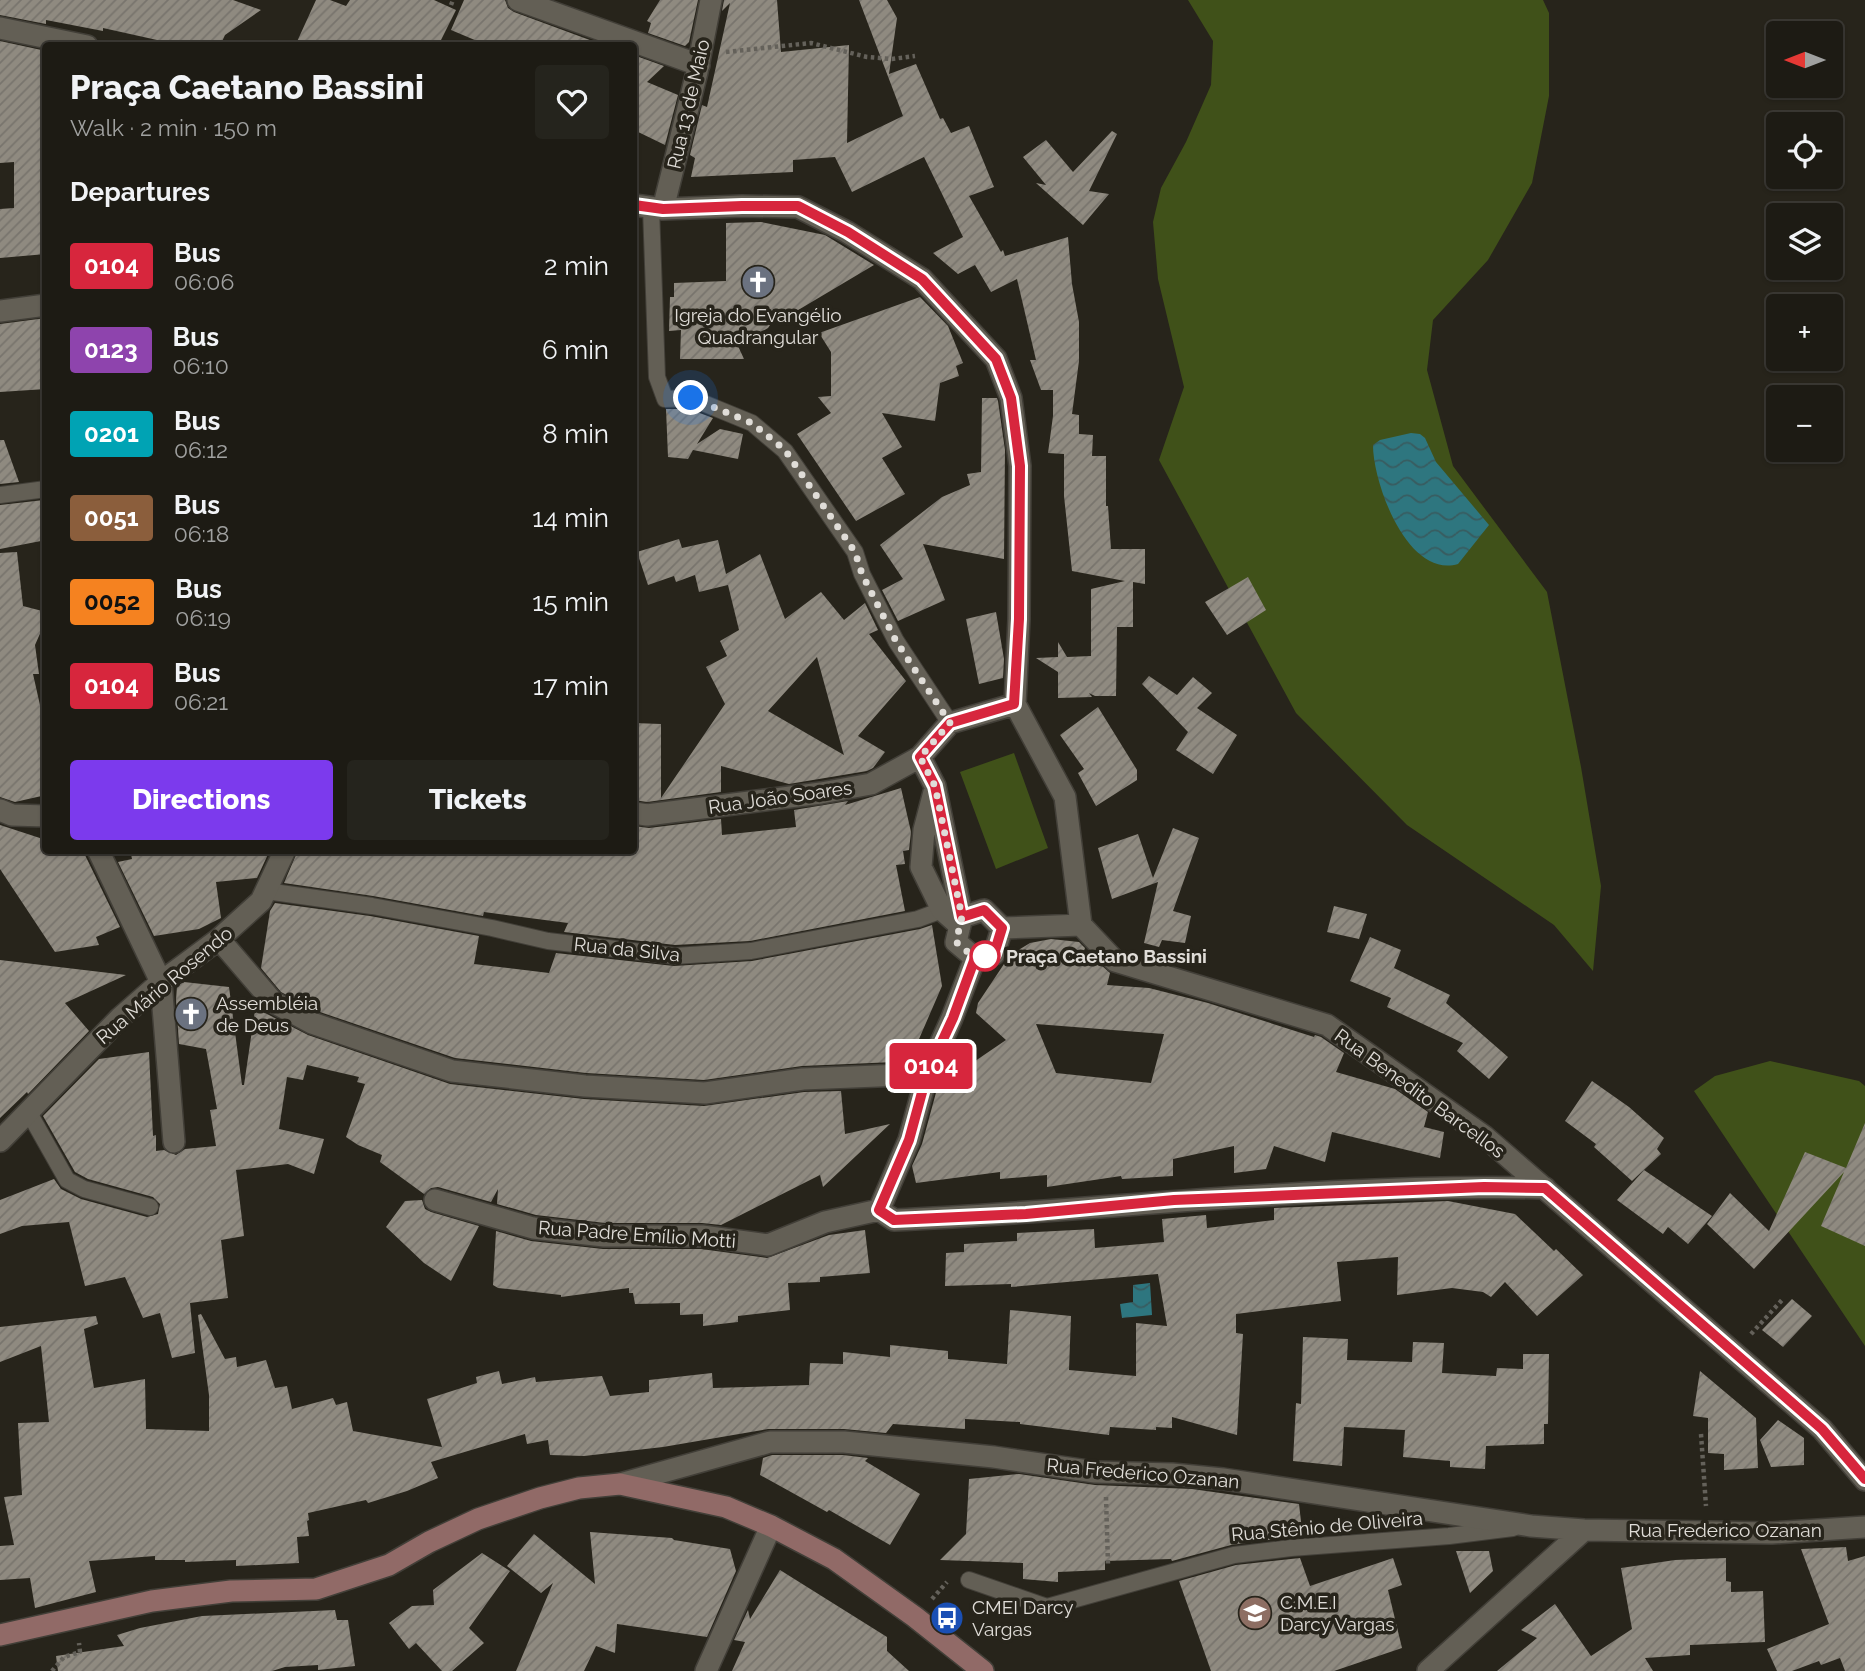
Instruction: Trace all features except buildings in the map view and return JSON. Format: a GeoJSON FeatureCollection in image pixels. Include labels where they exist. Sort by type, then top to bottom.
{"type":"FeatureCollection","features":[{"type":"Feature","properties":{"kind":"main road"},"geometry":{"type":"LineString","coordinates":[[0,1635],[152,1601],[231,1591],[316,1589],[389,1565],[429,1542],[528,1502],[579,1488],[621,1484],[726,1507],[771,1526],[834,1559],[915,1617],[983,1671]]}},
{"type":"Feature","properties":{"kind":"street"},"geometry":{"type":"LineString","coordinates":[[518,0],[635,42]]}},
{"type":"Feature","properties":{"kind":"street","name":"Rua 13 de Maio"},"geometry":{"type":"LineString","coordinates":[[649,207],[699,65],[711,0]]}},
{"type":"Feature","properties":{"kind":"street"},"geometry":{"type":"LineString","coordinates":[[0,28],[68,42]]}},
{"type":"Feature","properties":{"kind":"street"},"geometry":{"type":"LineString","coordinates":[[637,43],[699,65]]}},
{"type":"Feature","properties":{"kind":"street"},"geometry":{"type":"LineString","coordinates":[[649,207],[798,206],[848,232],[922,279],[996,359],[1011,398],[1020,466],[1019,619],[1014,704],[1065,797],[1081,925],[1002,928],[984,910],[955,918]]}},
{"type":"Feature","properties":{"kind":"street"},"geometry":{"type":"LineString","coordinates":[[0,311],[42,306]]}},
{"type":"Feature","properties":{"kind":"street"},"geometry":{"type":"LineString","coordinates":[[975,958],[956,942],[955,918],[935,786],[920,757],[950,723],[1014,704]]}},
{"type":"Feature","properties":{"kind":"street","name":"Rua João Soares"},"geometry":{"type":"LineString","coordinates":[[637,814],[647,816],[871,784],[920,757]]}},
{"type":"Feature","properties":{"kind":"street"},"geometry":{"type":"LineString","coordinates":[[935,786],[924,830],[921,867],[955,918]]}},
{"type":"Feature","properties":{"kind":"street"},"geometry":{"type":"LineString","coordinates":[[0,810],[12,815],[42,816]]}},
{"type":"Feature","properties":{"kind":"street"},"geometry":{"type":"LineString","coordinates":[[100,854],[161,982],[174,1142]]}},
{"type":"Feature","properties":{"kind":"street","name":"Rua Mário Rosendo"},"geometry":{"type":"LineString","coordinates":[[0,1141],[120,1018],[161,982],[219,939],[261,901],[283,854]]}},
{"type":"Feature","properties":{"kind":"street","name":"Rua Benedito Barcellos"},"geometry":{"type":"LineString","coordinates":[[1081,925],[1115,961],[1327,1025],[1484,1136],[1822,1429],[1865,1480]]}},
{"type":"Feature","properties":{"kind":"street"},"geometry":{"type":"LineString","coordinates":[[975,958],[994,954],[1002,928]]}},
{"type":"Feature","properties":{"kind":"street"},"geometry":{"type":"LineString","coordinates":[[219,939],[273,1002],[312,1023],[452,1071],[585,1086],[705,1093],[803,1079],[927,1074]]}},
{"type":"Feature","properties":{"kind":"street"},"geometry":{"type":"LineString","coordinates":[[879,1210],[909,1140],[927,1074],[953,1018],[975,958]]}},
{"type":"Feature","properties":{"kind":"street","name":"Rua Padre Emílio Motti"},"geometry":{"type":"LineString","coordinates":[[435,1200],[533,1228],[604,1236],[702,1236],[768,1245],[825,1222],[879,1210],[894,1220],[1026,1214],[1174,1200],[1484,1187],[1545,1188]]}},
{"type":"Feature","properties":{"kind":"street","name":"Rua Frederico Ozanan"},"geometry":{"type":"LineString","coordinates":[[621,1484],[771,1442],[844,1442],[994,1457],[1095,1472],[1172,1474],[1223,1479],[1531,1526],[1584,1530],[1772,1533],[1865,1527]]}},
{"type":"Feature","properties":{"kind":"street"},"geometry":{"type":"LineString","coordinates":[[706,1671],[771,1526]]}},
{"type":"Feature","properties":{"kind":"street"},"geometry":{"type":"LineString","coordinates":[[1428,1671],[1584,1530]]}},
{"type":"Feature","properties":{"kind":"lane"},"geometry":{"type":"LineString","coordinates":[[649,207],[657,377],[666,399],[691,398],[752,423],[785,450],[855,552],[862,574],[896,641],[950,723]]}},
{"type":"Feature","properties":{"kind":"lane"},"geometry":{"type":"LineString","coordinates":[[0,495],[42,490]]}},
{"type":"Feature","properties":{"kind":"lane","name":"Rua da Silva"},"geometry":{"type":"LineString","coordinates":[[266,891],[399,911],[548,941],[675,956],[751,951],[918,919],[955,918]]}},
{"type":"Feature","properties":{"kind":"lane"},"geometry":{"type":"LineString","coordinates":[[28,1111],[67,1180],[84,1189],[150,1207]]}},
{"type":"Feature","properties":{"kind":"lane","name":"Rua Stênio de Oliveira"},"geometry":{"type":"LineString","coordinates":[[969,1580],[1047,1607],[1234,1555],[1531,1526]]}},
{"type":"Feature","properties":{"kind":"path"},"geometry":{"type":"LineString","coordinates":[[699,65],[730,50],[811,43],[867,57],[892,59],[915,56]]}},
{"type":"Feature","properties":{"kind":"path"},"geometry":{"type":"LineString","coordinates":[[1735,1354],[1782,1300]]}},
{"type":"Feature","properties":{"kind":"path"},"geometry":{"type":"LineString","coordinates":[[1701,1434],[1707,1531]]}},
{"type":"Feature","properties":{"kind":"path"},"geometry":{"type":"LineString","coordinates":[[1095,1472],[1105,1496],[1109,1563],[1105,1590]]}},
{"type":"Feature","properties":{"kind":"path"},"geometry":{"type":"LineString","coordinates":[[915,1617],[951,1576],[969,1580]]}},
{"type":"Feature","properties":{"kind":"green space"},"geometry":{"type":"Polygon","coordinates":[[[1188,0],[1543,0],[1549,13],[1549,96],[1532,183],[1488,260],[1433,320],[1427,370],[1453,466],[1547,592],[1601,886],[1593,971],[1554,925],[1407,825],[1296,713],[1159,460],[1184,387],[1158,279],[1153,222],[1161,188],[1186,142],[1211,85],[1213,41],[1188,0]]]}},
{"type":"Feature","properties":{"kind":"green space"},"geometry":{"type":"Polygon","coordinates":[[[1014,753],[1048,848],[996,869],[960,772],[1014,753]]]}},
{"type":"Feature","properties":{"kind":"green space"},"geometry":{"type":"Polygon","coordinates":[[[1770,1061],[1859,1081],[1865,1086],[1865,1346],[1694,1091],[1715,1076],[1770,1061]]]}},
{"type":"Feature","properties":{"kind":"water"},"geometry":{"type":"Polygon","coordinates":[[[1411,433],[1425,438],[1436,462],[1489,525],[1458,564],[1440,565],[1424,557],[1409,543],[1397,525],[1379,482],[1373,445],[1380,440],[1411,433]]]}},
{"type":"Feature","properties":{"kind":"water"},"geometry":{"type":"Polygon","coordinates":[[[1150,1283],[1152,1315],[1122,1318],[1120,1304],[1133,1302],[1133,1285],[1150,1283]]]}},
{"type":"Feature","properties":{"kind":"bus line","name":"0104"},"geometry":{"type":"LineString","coordinates":[[637,206],[663,209],[798,206],[848,232],[922,279],[996,359],[1011,398],[1020,466],[1019,619],[1014,704],[950,723],[920,757],[935,786],[962,917],[984,910],[1002,928],[994,954],[975,958],[953,1018],[927,1074],[909,1140],[879,1210],[894,1220],[1026,1214],[1174,1200],[1484,1187],[1545,1188],[1822,1429],[1865,1479]]}},
{"type":"Feature","properties":{"kind":"place","name":"Igreja do Evangélio Quadrangular"},"geometry":{"type":"Point","coordinates":[758,282]}},
{"type":"Feature","properties":{"kind":"place","name":"Praça Caetano Bassini"},"geometry":{"type":"Point","coordinates":[985,956]}},
{"type":"Feature","properties":{"kind":"place","name":"Assembléia de Deus"},"geometry":{"type":"Point","coordinates":[191,1014]}},
{"type":"Feature","properties":{"kind":"place","name":"C.M.E.I Darcy Vargas"},"geometry":{"type":"Point","coordinates":[1255,1613]}},
{"type":"Feature","properties":{"kind":"place","name":"CMEI Darcy Vargas"},"geometry":{"type":"Point","coordinates":[947,1618]}},
{"type":"Feature","properties":{"kind":"route"},"geometry":{"type":"LineString","coordinates":[[691,398],[752,423],[785,450],[855,552],[862,574],[896,641],[950,723],[920,757],[935,786],[962,917],[956,942],[975,958],[994,954],[985,956]]}}]}
